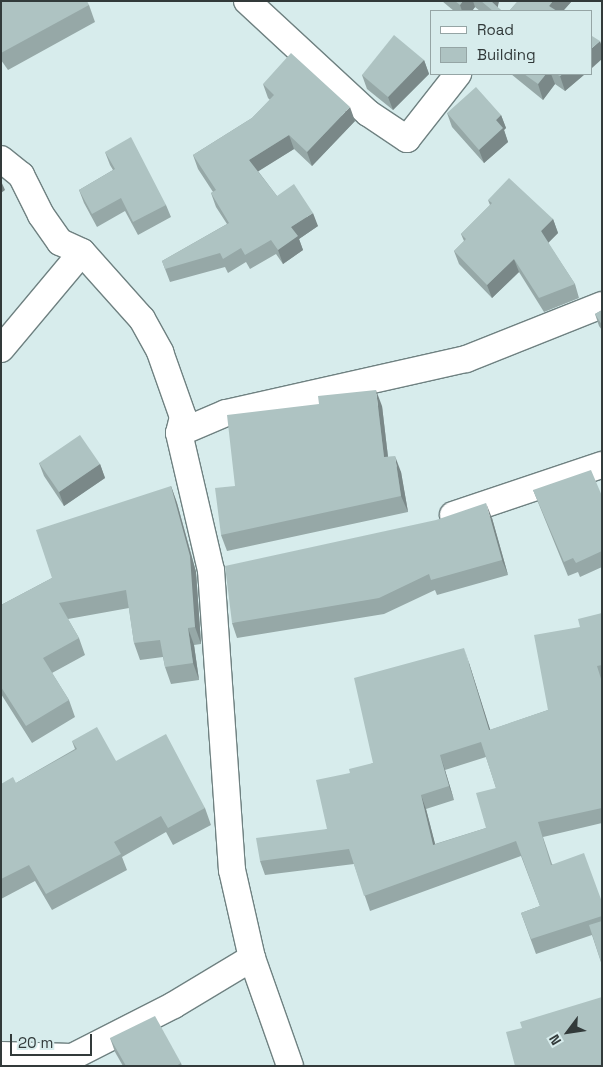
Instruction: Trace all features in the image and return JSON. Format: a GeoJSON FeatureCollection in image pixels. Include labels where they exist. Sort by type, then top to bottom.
{"type":"FeatureCollection","features":[{"type":"Feature","properties":{"kind":"street"},"geometry":{"type":"LineString","coordinates":[[247,1],[368,113],[407,139],[457,75]]}},
{"type":"Feature","properties":{"kind":"street"},"geometry":{"type":"LineString","coordinates":[[1,159],[21,175],[41,215],[60,242],[82,252],[148,328],[160,352],[183,417],[179,433],[211,570],[232,870],[252,958],[290,1066]]}},
{"type":"Feature","properties":{"kind":"street"},"geometry":{"type":"LineString","coordinates":[[1,349],[82,252]]}},
{"type":"Feature","properties":{"kind":"street"},"geometry":{"type":"LineString","coordinates":[[179,433],[226,414],[466,359],[602,305]]}},
{"type":"Feature","properties":{"kind":"street"},"geometry":{"type":"LineString","coordinates":[[428,523],[602,464]]}},
{"type":"Feature","properties":{"kind":"street"},"geometry":{"type":"LineString","coordinates":[[211,570],[240,564]]}},
{"type":"Feature","properties":{"kind":"street"},"geometry":{"type":"LineString","coordinates":[[1,1055],[72,1057],[174,1005],[252,958]]}},
{"type":"Feature","properties":{"kind":"building"},"geometry":{"type":"Polygon","coordinates":[[[1,1],[87,1],[89,5],[1,53],[1,1]]]}},
{"type":"Feature","properties":{"kind":"building"},"geometry":{"type":"Polygon","coordinates":[[[455,1],[463,1],[460,5],[455,1]]]}},
{"type":"Feature","properties":{"kind":"building"},"geometry":{"type":"Polygon","coordinates":[[[481,1],[491,1],[501,10],[492,10],[481,1]]]}},
{"type":"Feature","properties":{"kind":"building"},"geometry":{"type":"Polygon","coordinates":[[[518,1],[553,1],[549,6],[555,10],[510,10],[518,1]]]}},
{"type":"Feature","properties":{"kind":"building"},"geometry":{"type":"Polygon","coordinates":[[[394,35],[424,60],[388,97],[362,75],[394,35]]]}},
{"type":"Feature","properties":{"kind":"building"},"geometry":{"type":"Polygon","coordinates":[[[593,37],[600,41],[593,47],[593,37]]]}},
{"type":"Feature","properties":{"kind":"building"},"geometry":{"type":"Polygon","coordinates":[[[291,53],[350,107],[307,152],[289,135],[249,160],[277,196],[294,184],[313,213],[291,227],[298,236],[278,250],[271,240],[245,255],[241,248],[223,259],[220,253],[165,269],[162,261],[229,223],[211,193],[216,190],[193,155],[252,118],[274,95],[263,84],[291,53]]]}},
{"type":"Feature","properties":{"kind":"building"},"geometry":{"type":"Polygon","coordinates":[[[525,75],[545,75],[538,84],[525,75]]]}},
{"type":"Feature","properties":{"kind":"building"},"geometry":{"type":"Polygon","coordinates":[[[476,87],[501,115],[496,120],[503,128],[479,150],[447,113],[476,87]]]}},
{"type":"Feature","properties":{"kind":"building"},"geometry":{"type":"Polygon","coordinates":[[[131,137],[166,205],[133,222],[121,198],[92,214],[79,190],[115,169],[105,152],[131,137]]]}},
{"type":"Feature","properties":{"kind":"building"},"geometry":{"type":"Polygon","coordinates":[[[509,178],[553,219],[541,231],[575,284],[539,298],[514,259],[487,285],[454,251],[466,239],[461,234],[492,203],[488,200],[509,178]]]}},
{"type":"Feature","properties":{"kind":"building"},"geometry":{"type":"Polygon","coordinates":[[[602,310],[602,325],[595,314],[602,310]]]}},
{"type":"Feature","properties":{"kind":"building"},"geometry":{"type":"Polygon","coordinates":[[[376,390],[384,457],[395,456],[401,496],[221,535],[215,488],[235,486],[227,415],[319,404],[318,396],[376,390]]]}},
{"type":"Feature","properties":{"kind":"building"},"geometry":{"type":"Polygon","coordinates":[[[80,435],[100,464],[59,492],[39,463],[80,435]]]}},
{"type":"Feature","properties":{"kind":"building"},"geometry":{"type":"Polygon","coordinates":[[[591,470],[602,496],[602,551],[576,563],[573,558],[564,562],[533,490],[591,470]]]}},
{"type":"Feature","properties":{"kind":"building"},"geometry":{"type":"Polygon","coordinates":[[[171,486],[190,556],[195,627],[188,628],[193,663],[165,667],[160,640],[134,643],[126,590],[59,603],[79,638],[43,658],[69,700],[26,726],[1,687],[1,605],[52,578],[36,530],[171,486]]]}},
{"type":"Feature","properties":{"kind":"building"},"geometry":{"type":"Polygon","coordinates":[[[486,503],[502,560],[431,580],[429,574],[379,598],[232,623],[225,566],[436,520],[486,503]]]}},
{"type":"Feature","properties":{"kind":"building"},"geometry":{"type":"Polygon","coordinates":[[[602,613],[602,665],[597,666],[602,682],[602,808],[538,822],[551,865],[584,853],[602,902],[602,916],[531,939],[521,913],[540,906],[516,841],[364,896],[349,849],[260,861],[256,838],[327,829],[316,780],[350,773],[349,769],[373,763],[354,678],[464,648],[489,730],[548,710],[534,635],[580,627],[578,619],[602,613]],[[481,742],[440,755],[449,786],[421,795],[433,845],[486,828],[476,793],[496,788],[481,742]]]}},
{"type":"Feature","properties":{"kind":"building"},"geometry":{"type":"Polygon","coordinates":[[[97,727],[116,761],[166,734],[205,808],[168,828],[161,816],[114,842],[121,854],[46,894],[29,865],[1,879],[1,784],[13,777],[16,783],[77,749],[72,741],[97,727]]]}},
{"type":"Feature","properties":{"kind":"building"},"geometry":{"type":"Polygon","coordinates":[[[602,921],[602,965],[589,925],[602,921]]]}},
{"type":"Feature","properties":{"kind":"building"},"geometry":{"type":"Polygon","coordinates":[[[602,997],[602,1066],[515,1066],[506,1032],[522,1028],[520,1022],[602,997]]]}},
{"type":"Feature","properties":{"kind":"building"},"geometry":{"type":"Polygon","coordinates":[[[155,1016],[181,1063],[176,1066],[126,1066],[110,1038],[155,1016]]]}}]}
